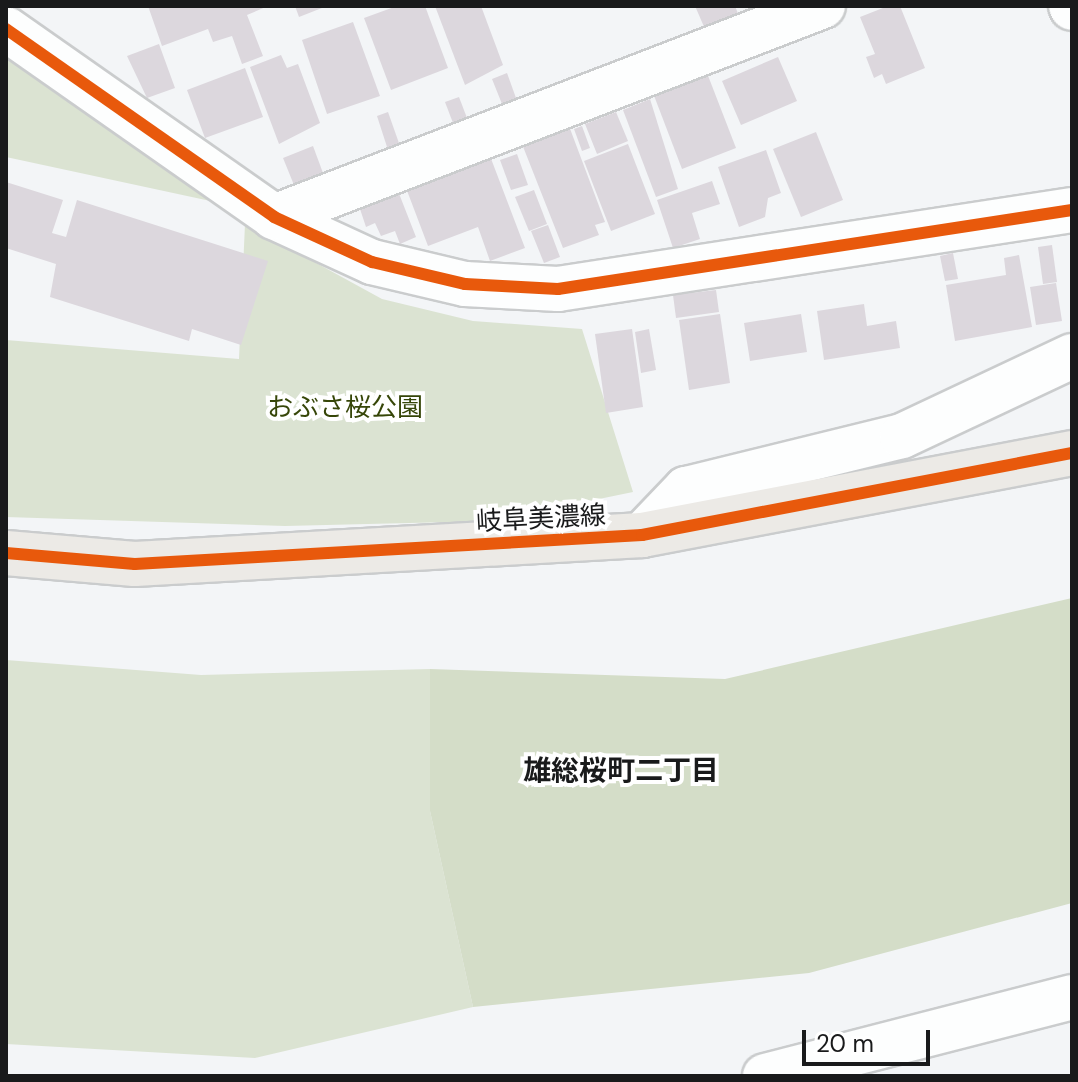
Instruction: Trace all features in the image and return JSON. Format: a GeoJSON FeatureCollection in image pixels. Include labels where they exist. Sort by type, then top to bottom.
{"type":"FeatureCollection","features":[{"type":"Feature","properties":{"kind":"main road","name":"岐阜美濃線"},"geometry":{"type":"LineString","coordinates":[[6,553],[135,564],[642,535],[1072,453]]}},
{"type":"Feature","properties":{"kind":"street"},"geometry":{"type":"LineString","coordinates":[[274,217],[823,6]]}},
{"type":"Feature","properties":{"kind":"street"},"geometry":{"type":"LineString","coordinates":[[6,29],[274,217],[372,262],[465,284],[558,289],[1072,210]]}},
{"type":"Feature","properties":{"kind":"street"},"geometry":{"type":"LineString","coordinates":[[642,535],[686,489],[902,436],[1072,356]]}},
{"type":"Feature","properties":{"kind":"street"},"geometry":{"type":"LineString","coordinates":[[765,1076],[1072,997]]}},
{"type":"Feature","properties":{"kind":"green space"},"geometry":{"type":"Polygon","coordinates":[[[6,54],[215,202],[6,157],[6,54]]]}},
{"type":"Feature","properties":{"kind":"green space","name":"おぶさ桜公園"},"geometry":{"type":"Polygon","coordinates":[[[245,224],[382,299],[473,321],[582,329],[633,492],[492,521],[285,526],[6,517],[6,340],[239,359],[245,224]]]}},
{"type":"Feature","properties":{"kind":"green space"},"geometry":{"type":"Polygon","coordinates":[[[1072,598],[1072,903],[809,973],[473,1007],[430,811],[430,669],[725,679],[1072,598]]]}},
{"type":"Feature","properties":{"kind":"green space"},"geometry":{"type":"Polygon","coordinates":[[[6,660],[201,675],[430,669],[430,811],[473,1007],[255,1058],[6,1044],[6,660]]]}},
{"type":"Feature","properties":{"kind":"building"},"geometry":{"type":"Polygon","coordinates":[[[148,6],[268,6],[247,15],[263,56],[242,64],[232,36],[213,42],[208,29],[162,46],[148,6]]]}},
{"type":"Feature","properties":{"kind":"building"},"geometry":{"type":"Polygon","coordinates":[[[295,6],[327,6],[299,17],[295,6]]]}},
{"type":"Feature","properties":{"kind":"building"},"geometry":{"type":"Polygon","coordinates":[[[397,6],[425,6],[448,68],[391,90],[364,18],[397,6]]]}},
{"type":"Feature","properties":{"kind":"building"},"geometry":{"type":"Polygon","coordinates":[[[435,6],[481,6],[503,65],[465,85],[435,6]]]}},
{"type":"Feature","properties":{"kind":"building"},"geometry":{"type":"Polygon","coordinates":[[[695,6],[735,6],[739,16],[705,29],[695,6]]]}},
{"type":"Feature","properties":{"kind":"building"},"geometry":{"type":"Polygon","coordinates":[[[888,6],[900,6],[925,68],[886,84],[882,74],[874,78],[866,57],[875,54],[860,17],[888,6]]]}},
{"type":"Feature","properties":{"kind":"building"},"geometry":{"type":"Polygon","coordinates":[[[353,22],[380,96],[327,114],[302,40],[353,22]]]}},
{"type":"Feature","properties":{"kind":"building"},"geometry":{"type":"Polygon","coordinates":[[[159,44],[175,88],[147,98],[127,56],[159,44]]]}},
{"type":"Feature","properties":{"kind":"building"},"geometry":{"type":"Polygon","coordinates":[[[281,55],[287,68],[298,64],[320,123],[279,144],[250,67],[281,55]]]}},
{"type":"Feature","properties":{"kind":"building"},"geometry":{"type":"Polygon","coordinates":[[[778,57],[797,101],[741,125],[722,81],[778,57]]]}},
{"type":"Feature","properties":{"kind":"building"},"geometry":{"type":"Polygon","coordinates":[[[245,68],[263,117],[205,138],[187,90],[245,68]]]}},
{"type":"Feature","properties":{"kind":"building"},"geometry":{"type":"Polygon","coordinates":[[[507,73],[516,98],[502,104],[492,79],[507,73]]]}},
{"type":"Feature","properties":{"kind":"building"},"geometry":{"type":"Polygon","coordinates":[[[707,73],[736,148],[682,169],[653,93],[707,73]]]}},
{"type":"Feature","properties":{"kind":"building"},"geometry":{"type":"Polygon","coordinates":[[[459,97],[467,118],[453,123],[445,102],[459,97]]]}},
{"type":"Feature","properties":{"kind":"building"},"geometry":{"type":"Polygon","coordinates":[[[650,99],[678,189],[656,197],[623,110],[650,99]]]}},
{"type":"Feature","properties":{"kind":"building"},"geometry":{"type":"Polygon","coordinates":[[[388,112],[400,146],[388,150],[377,116],[388,112]]]}},
{"type":"Feature","properties":{"kind":"building"},"geometry":{"type":"Polygon","coordinates":[[[616,112],[628,141],[597,154],[585,124],[616,112]]]}},
{"type":"Feature","properties":{"kind":"building"},"geometry":{"type":"Polygon","coordinates":[[[569,126],[605,222],[595,225],[599,235],[563,248],[522,144],[569,126]]]}},
{"type":"Feature","properties":{"kind":"building"},"geometry":{"type":"Polygon","coordinates":[[[582,126],[590,148],[582,151],[574,129],[582,126]]]}},
{"type":"Feature","properties":{"kind":"building"},"geometry":{"type":"Polygon","coordinates":[[[816,132],[843,200],[801,217],[773,149],[816,132]]]}},
{"type":"Feature","properties":{"kind":"building"},"geometry":{"type":"Polygon","coordinates":[[[628,144],[655,214],[611,231],[584,161],[628,144]]]}},
{"type":"Feature","properties":{"kind":"building"},"geometry":{"type":"Polygon","coordinates":[[[313,146],[323,173],[294,185],[283,158],[313,146]]]}},
{"type":"Feature","properties":{"kind":"building"},"geometry":{"type":"Polygon","coordinates":[[[766,150],[781,193],[768,198],[765,217],[739,227],[718,167],[766,150]]]}},
{"type":"Feature","properties":{"kind":"building"},"geometry":{"type":"Polygon","coordinates":[[[517,154],[528,185],[511,190],[500,160],[517,154]]]}},
{"type":"Feature","properties":{"kind":"building"},"geometry":{"type":"Polygon","coordinates":[[[490,156],[525,248],[490,261],[478,227],[428,246],[406,188],[490,156]]]}},
{"type":"Feature","properties":{"kind":"building"},"geometry":{"type":"Polygon","coordinates":[[[712,181],[720,204],[692,213],[700,239],[673,248],[657,200],[712,181]]]}},
{"type":"Feature","properties":{"kind":"building"},"geometry":{"type":"Polygon","coordinates":[[[6,182],[63,200],[52,233],[66,237],[77,200],[268,261],[241,345],[192,329],[189,341],[50,297],[56,264],[6,248],[6,182]]]}},
{"type":"Feature","properties":{"kind":"building"},"geometry":{"type":"Polygon","coordinates":[[[534,190],[547,224],[529,231],[515,197],[534,190]]]}},
{"type":"Feature","properties":{"kind":"building"},"geometry":{"type":"Polygon","coordinates":[[[398,191],[416,237],[400,244],[395,231],[381,236],[375,223],[366,227],[359,206],[398,191]]]}},
{"type":"Feature","properties":{"kind":"building"},"geometry":{"type":"Polygon","coordinates":[[[548,225],[560,257],[544,263],[531,231],[548,225]]]}},
{"type":"Feature","properties":{"kind":"building"},"geometry":{"type":"Polygon","coordinates":[[[1052,245],[1057,282],[1043,284],[1038,247],[1052,245]]]}},
{"type":"Feature","properties":{"kind":"building"},"geometry":{"type":"Polygon","coordinates":[[[953,253],[958,279],[945,281],[940,256],[953,253]]]}},
{"type":"Feature","properties":{"kind":"building"},"geometry":{"type":"Polygon","coordinates":[[[1019,255],[1032,327],[955,341],[946,285],[1006,275],[1004,258],[1019,255]]]}},
{"type":"Feature","properties":{"kind":"building"},"geometry":{"type":"Polygon","coordinates":[[[1056,283],[1062,321],[1036,325],[1030,287],[1056,283]]]}},
{"type":"Feature","properties":{"kind":"building"},"geometry":{"type":"Polygon","coordinates":[[[716,290],[719,312],[676,318],[673,295],[716,290]]]}},
{"type":"Feature","properties":{"kind":"building"},"geometry":{"type":"Polygon","coordinates":[[[864,304],[867,326],[896,321],[900,348],[824,360],[817,311],[864,304]]]}},
{"type":"Feature","properties":{"kind":"building"},"geometry":{"type":"Polygon","coordinates":[[[720,314],[730,383],[689,390],[679,320],[720,314]]]}},
{"type":"Feature","properties":{"kind":"building"},"geometry":{"type":"Polygon","coordinates":[[[801,314],[807,352],[750,361],[744,323],[801,314]]]}},
{"type":"Feature","properties":{"kind":"building"},"geometry":{"type":"Polygon","coordinates":[[[632,329],[643,407],[606,413],[595,334],[632,329]]]}},
{"type":"Feature","properties":{"kind":"building"},"geometry":{"type":"Polygon","coordinates":[[[649,329],[656,370],[641,373],[635,332],[649,329]]]}},
{"type":"Feature","properties":{"kind":"cycle path"},"geometry":{"type":"LineString","coordinates":[[6,29],[274,217],[372,262],[465,284],[558,289],[1072,210]]}},
{"type":"Feature","properties":{"kind":"cycle path"},"geometry":{"type":"LineString","coordinates":[[6,553],[135,564],[642,535],[1072,453]]}},
{"type":"Feature","properties":{"kind":"district","name":"雄総桜町二丁目"},"geometry":{"type":"Point","coordinates":[621,771]}}]}
